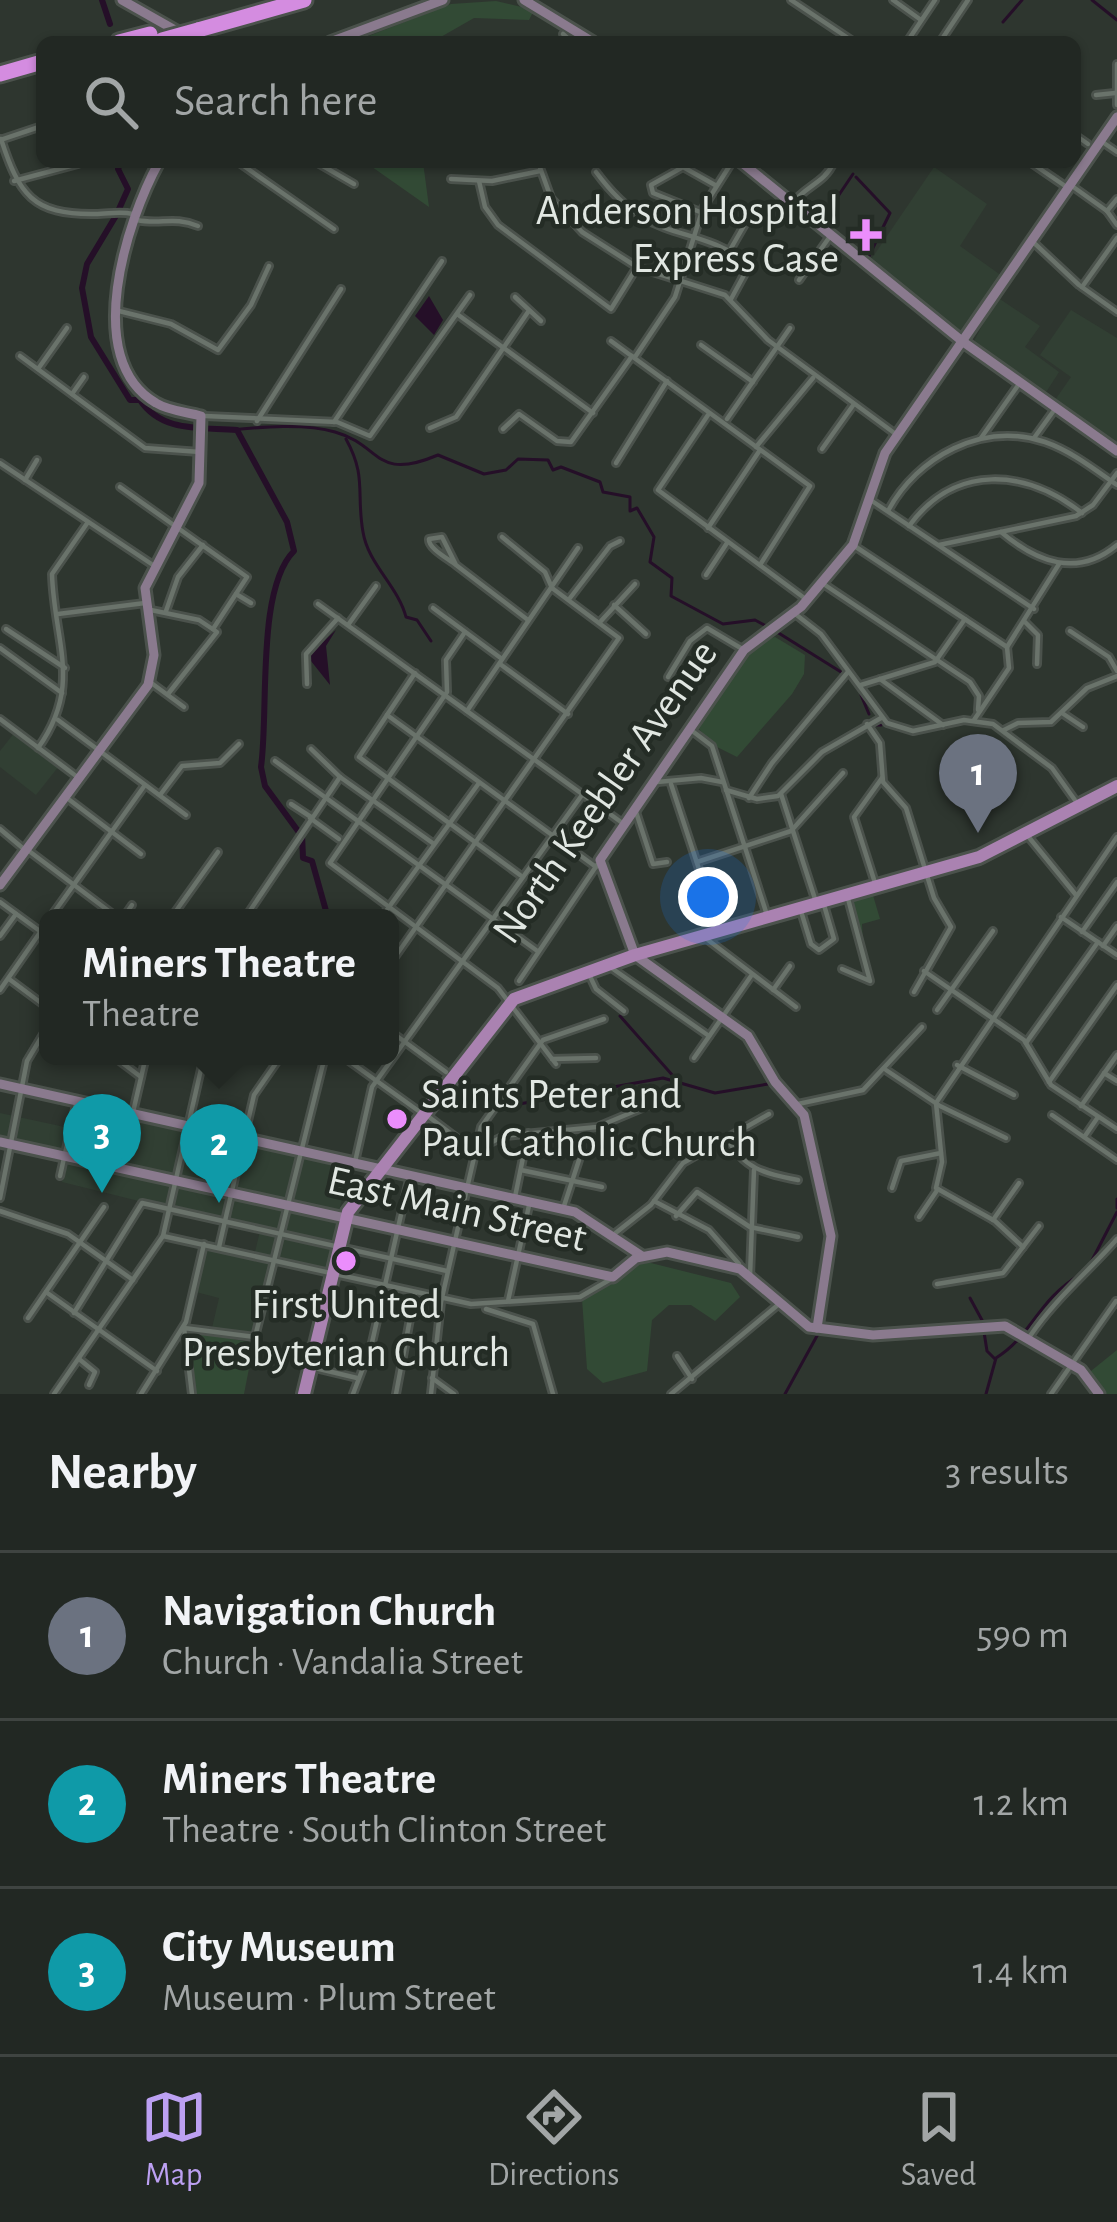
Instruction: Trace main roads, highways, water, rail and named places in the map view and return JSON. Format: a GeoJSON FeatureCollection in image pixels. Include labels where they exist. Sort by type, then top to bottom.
{"type":"FeatureCollection","features":[{"type":"Feature","properties":{"kind":"highway"},"geometry":{"type":"LineString","coordinates":[[194,32],[270,0]]}},
{"type":"Feature","properties":{"kind":"highway"},"geometry":{"type":"LineString","coordinates":[[194,32],[304,0]]}},
{"type":"Feature","properties":{"kind":"highway"},"geometry":{"type":"LineString","coordinates":[[0,74],[36,64]]}},
{"type":"Feature","properties":{"kind":"highway"},"geometry":{"type":"LineString","coordinates":[[0,83],[36,74]]}},
{"type":"Feature","properties":{"kind":"main road"},"geometry":{"type":"LineString","coordinates":[[304,1394],[346,1218],[511,1002],[635,955],[991,853],[1116,788]]}},
{"type":"Feature","properties":{"kind":"main road"},"geometry":{"type":"LineString","coordinates":[[656,969],[652,959],[660,948]]}},
{"type":"Feature","properties":{"kind":"waterway"},"geometry":{"type":"LineString","coordinates":[[102,0],[110,24]]}},
{"type":"Feature","properties":{"kind":"waterway"},"geometry":{"type":"LineString","coordinates":[[1003,22],[1022,0]]}},
{"type":"Feature","properties":{"kind":"waterway"},"geometry":{"type":"LineString","coordinates":[[1092,0],[1117,20]]}},
{"type":"Feature","properties":{"kind":"waterway"},"geometry":{"type":"LineString","coordinates":[[118,168],[128,189],[119,209]]}},
{"type":"Feature","properties":{"kind":"waterway"},"geometry":{"type":"LineString","coordinates":[[822,220],[853,174]]}},
{"type":"Feature","properties":{"kind":"waterway"},"geometry":{"type":"LineString","coordinates":[[856,177],[890,213],[868,258]]}},
{"type":"Feature","properties":{"kind":"waterway"},"geometry":{"type":"LineString","coordinates":[[117,214],[87,264],[82,288],[91,337],[130,400],[140,400],[171,423],[237,430],[287,522],[294,551],[282,569],[269,621],[261,767],[265,786],[298,831]]}},
{"type":"Feature","properties":{"kind":"waterway"},"geometry":{"type":"LineString","coordinates":[[231,430],[323,429],[350,438],[390,463],[402,465],[438,455],[484,474],[506,470],[518,459],[548,460],[553,470],[561,467],[600,482],[603,492],[630,497],[630,511],[637,508],[654,537],[650,562],[672,578],[671,596],[723,624],[755,620],[766,626]]}},
{"type":"Feature","properties":{"kind":"waterway"},"geometry":{"type":"LineString","coordinates":[[346,439],[359,475],[366,544],[406,617],[417,620],[431,641]]}},
{"type":"Feature","properties":{"kind":"waterway"},"geometry":{"type":"LineString","coordinates":[[777,632],[841,672]]}},
{"type":"Feature","properties":{"kind":"waterway"},"geometry":{"type":"LineString","coordinates":[[861,695],[869,714]]}},
{"type":"Feature","properties":{"kind":"waterway"},"geometry":{"type":"LineString","coordinates":[[875,725],[881,725]]}},
{"type":"Feature","properties":{"kind":"waterway"},"geometry":{"type":"LineString","coordinates":[[302,834],[303,858],[312,861],[325,909]]}},
{"type":"Feature","properties":{"kind":"waterway"},"geometry":{"type":"LineString","coordinates":[[620,1016],[674,1077]]}},
{"type":"Feature","properties":{"kind":"waterway"},"geometry":{"type":"LineString","coordinates":[[508,1106],[663,1078],[715,1093],[768,1084]]}},
{"type":"Feature","properties":{"kind":"waterway"},"geometry":{"type":"LineString","coordinates":[[1117,1199],[1117,1208]]}},
{"type":"Feature","properties":{"kind":"waterway"},"geometry":{"type":"LineString","coordinates":[[1088,1268],[1117,1212]]}},
{"type":"Feature","properties":{"kind":"waterway"},"geometry":{"type":"LineString","coordinates":[[986,1394],[996,1358],[1019,1339],[1054,1295],[1081,1274]]}},
{"type":"Feature","properties":{"kind":"waterway"},"geometry":{"type":"LineString","coordinates":[[970,1298],[983,1322]]}},
{"type":"Feature","properties":{"kind":"waterway"},"geometry":{"type":"LineString","coordinates":[[984,1332],[987,1351],[995,1359]]}},
{"type":"Feature","properties":{"kind":"waterway"},"geometry":{"type":"LineString","coordinates":[[785,1394],[818,1334]]}},
{"type":"Feature","properties":{"kind":"place","name":"Anderson Hospital Express Case"},"geometry":{"type":"Point","coordinates":[866,235]}},
{"type":"Feature","properties":{"kind":"place","name":"Navigation Church"},"geometry":{"type":"Point","coordinates":[978,833]}},
{"type":"Feature","properties":{"kind":"place","name":"Saints Peter and Paul Catholic Church"},"geometry":{"type":"Point","coordinates":[397,1119]}},
{"type":"Feature","properties":{"kind":"place","name":"City Museum"},"geometry":{"type":"Point","coordinates":[102,1193]}},
{"type":"Feature","properties":{"kind":"place","name":"Miners Theatre"},"geometry":{"type":"Point","coordinates":[219,1203]}},
{"type":"Feature","properties":{"kind":"place","name":"First United Presbyterian Church"},"geometry":{"type":"Point","coordinates":[346,1261]}}]}
